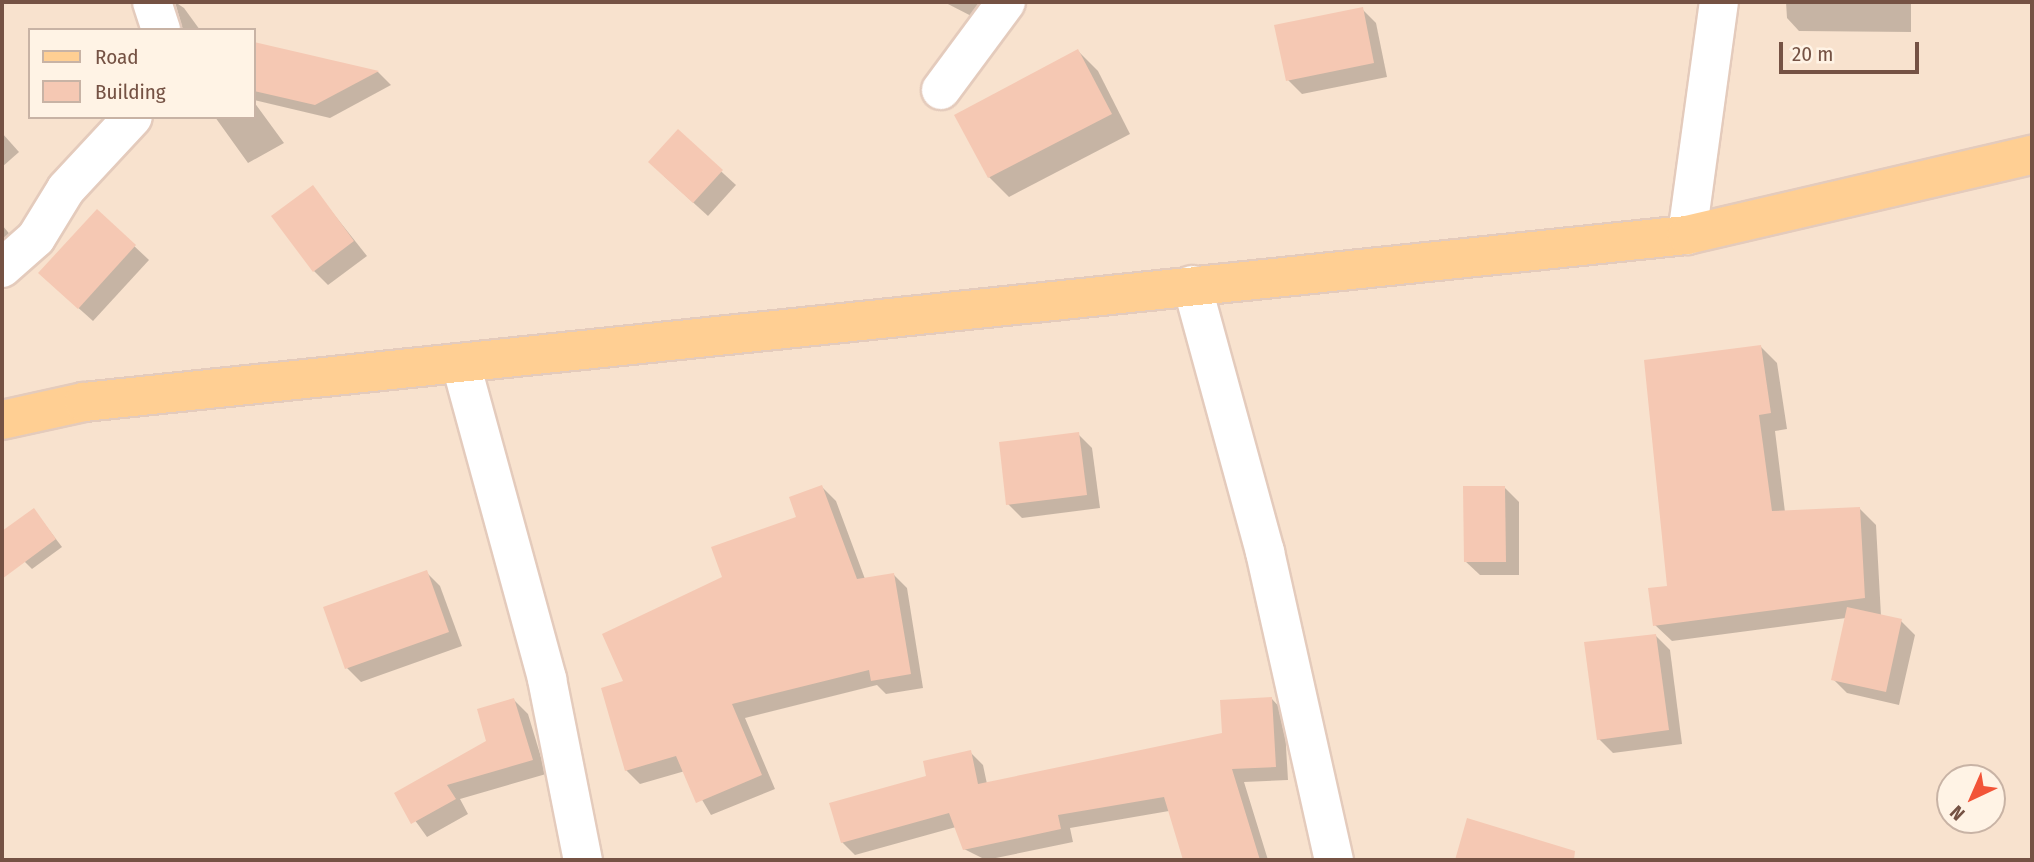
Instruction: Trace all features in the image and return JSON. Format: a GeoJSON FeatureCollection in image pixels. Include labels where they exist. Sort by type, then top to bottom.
{"type":"FeatureCollection","features":[{"type":"Feature","properties":{"kind":"main road"},"geometry":{"type":"LineString","coordinates":[[2,421],[84,402],[1069,304],[1192,285],[1688,235],[2032,155]]}},
{"type":"Feature","properties":{"kind":"street"},"geometry":{"type":"LineString","coordinates":[[152,2],[160,28]]}},
{"type":"Feature","properties":{"kind":"street"},"geometry":{"type":"LineString","coordinates":[[941,90],[1006,2]]}},
{"type":"Feature","properties":{"kind":"street"},"geometry":{"type":"LineString","coordinates":[[1688,235],[1719,2]]}},
{"type":"Feature","properties":{"kind":"street"},"geometry":{"type":"LineString","coordinates":[[2,268],[36,238],[65,188],[131,119]]}},
{"type":"Feature","properties":{"kind":"street"},"geometry":{"type":"LineString","coordinates":[[1192,285],[1265,552],[1334,860]]}},
{"type":"Feature","properties":{"kind":"street"},"geometry":{"type":"LineString","coordinates":[[461,365],[547,679],[583,860]]}},
{"type":"Feature","properties":{"kind":"shaded area"},"geometry":{"type":"Polygon","coordinates":[[[2,2],[2032,2],[2032,860],[2,860],[2,2]]]}},
{"type":"Feature","properties":{"kind":"building"},"geometry":{"type":"Polygon","coordinates":[[[1363,7],[1374,63],[1286,81],[1274,25],[1363,7]]]}},
{"type":"Feature","properties":{"kind":"building"},"geometry":{"type":"Polygon","coordinates":[[[256,42],[379,71],[315,105],[256,91],[256,42]]]}},
{"type":"Feature","properties":{"kind":"building"},"geometry":{"type":"Polygon","coordinates":[[[1078,49],[1112,114],[988,178],[954,115],[1078,49]]]}},
{"type":"Feature","properties":{"kind":"building"},"geometry":{"type":"Polygon","coordinates":[[[678,129],[723,170],[693,203],[648,162],[678,129]]]}},
{"type":"Feature","properties":{"kind":"building"},"geometry":{"type":"Polygon","coordinates":[[[313,185],[354,241],[313,272],[271,216],[313,185]]]}},
{"type":"Feature","properties":{"kind":"building"},"geometry":{"type":"Polygon","coordinates":[[[97,209],[136,245],[78,309],[38,273],[97,209]]]}},
{"type":"Feature","properties":{"kind":"building"},"geometry":{"type":"Polygon","coordinates":[[[1761,345],[1771,413],[1759,415],[1772,511],[1860,507],[1865,598],[1653,626],[1648,588],[1667,586],[1644,360],[1761,345]]]}},
{"type":"Feature","properties":{"kind":"building"},"geometry":{"type":"Polygon","coordinates":[[[1079,432],[1087,495],[1006,505],[999,442],[1079,432]]]}},
{"type":"Feature","properties":{"kind":"building"},"geometry":{"type":"Polygon","coordinates":[[[822,485],[857,579],[894,573],[911,674],[871,681],[869,670],[732,704],[762,775],[696,803],[676,756],[625,771],[601,688],[623,681],[602,634],[722,577],[711,547],[796,517],[789,497],[822,485]]]}},
{"type":"Feature","properties":{"kind":"building"},"geometry":{"type":"Polygon","coordinates":[[[1463,486],[1505,486],[1506,562],[1464,562],[1463,486]]]}},
{"type":"Feature","properties":{"kind":"building"},"geometry":{"type":"Polygon","coordinates":[[[34,508],[56,539],[2,579],[2,531],[34,508]]]}},
{"type":"Feature","properties":{"kind":"building"},"geometry":{"type":"Polygon","coordinates":[[[427,570],[449,632],[345,669],[323,607],[427,570]]]}},
{"type":"Feature","properties":{"kind":"building"},"geometry":{"type":"Polygon","coordinates":[[[1847,607],[1902,619],[1886,692],[1831,680],[1847,607]]]}},
{"type":"Feature","properties":{"kind":"building"},"geometry":{"type":"Polygon","coordinates":[[[1656,634],[1669,730],[1597,740],[1584,642],[1656,634]]]}},
{"type":"Feature","properties":{"kind":"building"},"geometry":{"type":"Polygon","coordinates":[[[1272,697],[1276,767],[1232,769],[1260,860],[1183,860],[1164,797],[1058,815],[1061,829],[963,850],[949,813],[841,843],[829,803],[926,776],[923,761],[971,750],[978,784],[1222,733],[1220,700],[1272,697]]]}},
{"type":"Feature","properties":{"kind":"building"},"geometry":{"type":"Polygon","coordinates":[[[514,698],[533,760],[447,785],[456,799],[411,824],[394,793],[486,741],[477,709],[514,698]]]}},
{"type":"Feature","properties":{"kind":"building"},"geometry":{"type":"Polygon","coordinates":[[[1467,818],[1575,851],[1574,860],[1455,860],[1467,818]]]}}]}
